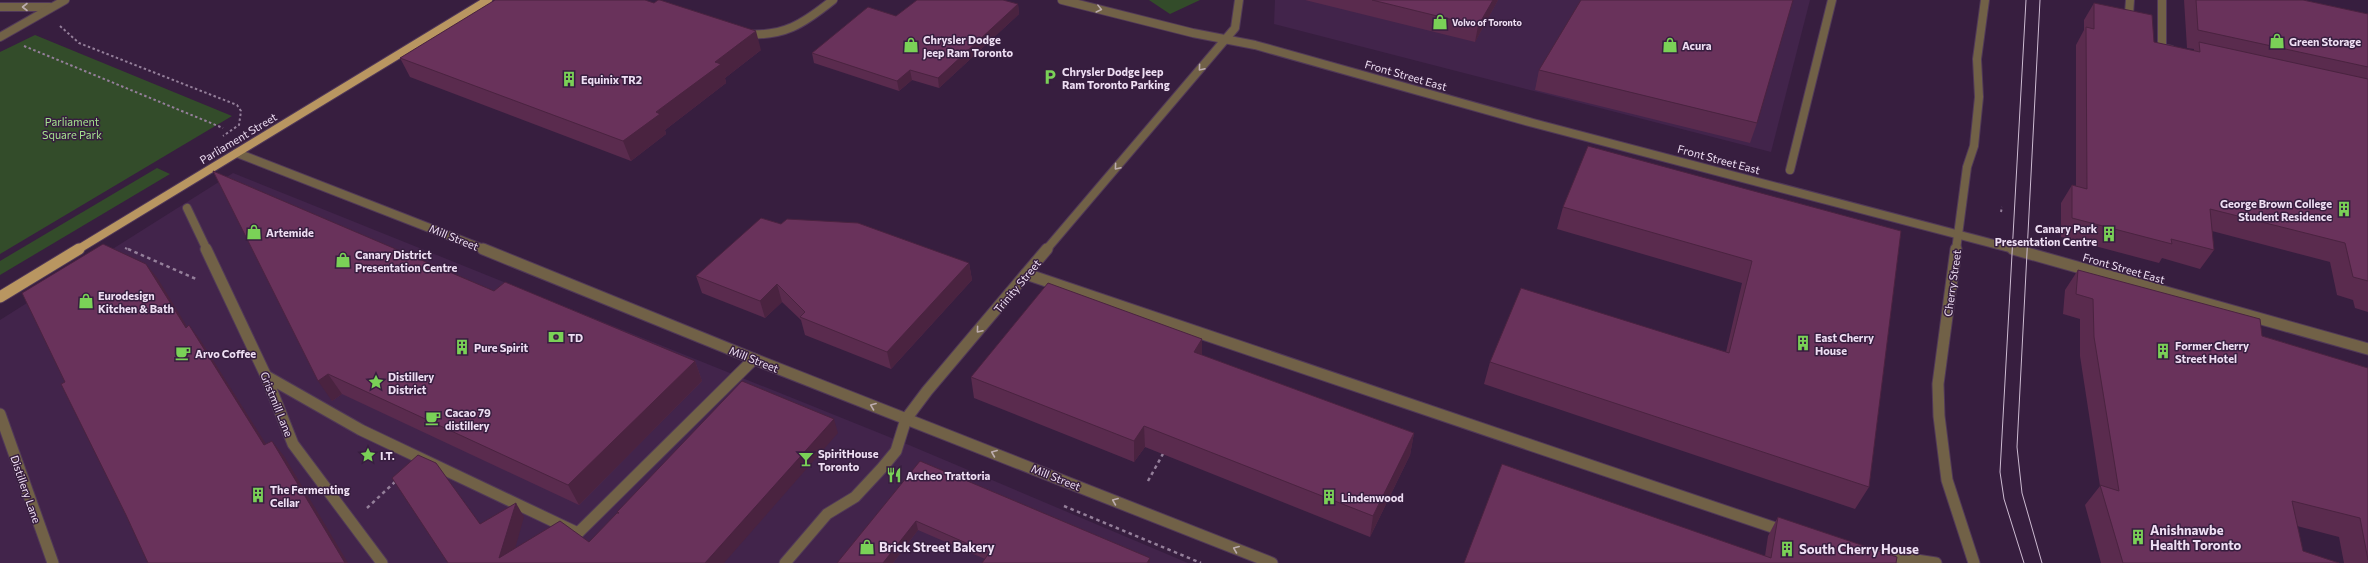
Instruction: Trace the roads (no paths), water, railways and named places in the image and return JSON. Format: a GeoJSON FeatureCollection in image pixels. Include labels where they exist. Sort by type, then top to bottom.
{"type":"FeatureCollection","features":[{"type":"Feature","properties":{"kind":"main road","name":"Parliament Street"},"geometry":{"type":"LineString","coordinates":[[0,297],[488,0]]}},
{"type":"Feature","properties":{"kind":"street"},"geometry":{"type":"LineString","coordinates":[[0,36],[50,7],[66,0]]}},
{"type":"Feature","properties":{"kind":"street"},"geometry":{"type":"LineString","coordinates":[[736,32],[758,36],[776,35],[791,30],[805,22],[833,0]]}},
{"type":"Feature","properties":{"kind":"street","name":"Front Street East"},"geometry":{"type":"LineString","coordinates":[[1062,0],[1192,33],[1227,38],[1525,121],[1959,234],[2368,349]]}},
{"type":"Feature","properties":{"kind":"street","name":"Trinity Street"},"geometry":{"type":"LineString","coordinates":[[785,563],[827,514],[855,497],[896,451],[906,419],[1026,274],[1235,28],[1239,0]]}},
{"type":"Feature","properties":{"kind":"street"},"geometry":{"type":"LineString","coordinates":[[1790,170],[1832,0]]}},
{"type":"Feature","properties":{"kind":"street","name":"Cherry Street"},"geometry":{"type":"LineString","coordinates":[[1974,563],[1947,480],[1939,416],[1938,384],[1967,167],[1974,146],[1979,97],[1977,59],[1985,0]]}},
{"type":"Feature","properties":{"kind":"street"},"geometry":{"type":"LineString","coordinates":[[2130,0],[2129,14],[2153,28],[2162,48],[2177,51]]}},
{"type":"Feature","properties":{"kind":"street"},"geometry":{"type":"LineString","coordinates":[[2153,28],[2162,0]]}},
{"type":"Feature","properties":{"kind":"street"},"geometry":{"type":"LineString","coordinates":[[0,7],[50,7]]}},
{"type":"Feature","properties":{"kind":"street","name":"Mill Street"},"geometry":{"type":"LineString","coordinates":[[237,153],[458,239],[754,359],[1272,563]]}},
{"type":"Feature","properties":{"kind":"street","name":"Gristmill Lane"},"geometry":{"type":"LineString","coordinates":[[187,208],[266,376],[293,444],[382,563]]}},
{"type":"Feature","properties":{"kind":"street"},"geometry":{"type":"LineString","coordinates":[[1026,274],[1759,524],[1796,534]]}},
{"type":"Feature","properties":{"kind":"street"},"geometry":{"type":"LineString","coordinates":[[266,376],[360,430],[421,457],[578,533],[754,359]]}},
{"type":"Feature","properties":{"kind":"street","name":"Distillery Lane"},"geometry":{"type":"LineString","coordinates":[[0,414],[31,506],[53,563]]}},
{"type":"Feature","properties":{"kind":"street"},"geometry":{"type":"LineString","coordinates":[[1870,552],[1936,563]]}},
{"type":"Feature","properties":{"kind":"tram line"},"geometry":{"type":"LineString","coordinates":[[2024,563],[2004,499],[2000,472],[2026,0]]}},
{"type":"Feature","properties":{"kind":"tram line"},"geometry":{"type":"LineString","coordinates":[[2040,0],[2017,447],[2022,493],[2042,563]]}},
{"type":"Feature","properties":{"kind":"place","name":"Volvo of Toronto"},"geometry":{"type":"Point","coordinates":[1440,22]}},
{"type":"Feature","properties":{"kind":"place","name":"Green Storage"},"geometry":{"type":"Point","coordinates":[2277,41]}},
{"type":"Feature","properties":{"kind":"place","name":"Chrysler Dodge Jeep Ram Toronto"},"geometry":{"type":"Point","coordinates":[911,45]}},
{"type":"Feature","properties":{"kind":"place","name":"Acura"},"geometry":{"type":"Point","coordinates":[1670,45]}},
{"type":"Feature","properties":{"kind":"place","name":"Chrysler Dodge Jeep Ram Toronto Parking"},"geometry":{"type":"Point","coordinates":[1050,77]}},
{"type":"Feature","properties":{"kind":"place","name":"Equinix TR2"},"geometry":{"type":"Point","coordinates":[569,79]}},
{"type":"Feature","properties":{"kind":"place","name":"George Brown College Student Residence"},"geometry":{"type":"Point","coordinates":[2344,209]}},
{"type":"Feature","properties":{"kind":"place","name":"Artemide"},"geometry":{"type":"Point","coordinates":[254,232]}},
{"type":"Feature","properties":{"kind":"place","name":"Canary Park Presentation Centre"},"geometry":{"type":"Point","coordinates":[2109,234]}},
{"type":"Feature","properties":{"kind":"place","name":"Canary District Presentation Centre"},"geometry":{"type":"Point","coordinates":[343,260]}},
{"type":"Feature","properties":{"kind":"place","name":"Eurodesign Kitchen & Bath"},"geometry":{"type":"Point","coordinates":[86,301]}},
{"type":"Feature","properties":{"kind":"place","name":"TD"},"geometry":{"type":"Point","coordinates":[556,337]}},
{"type":"Feature","properties":{"kind":"place","name":"East Cherry House"},"geometry":{"type":"Point","coordinates":[1803,343]}},
{"type":"Feature","properties":{"kind":"place","name":"Pure Spirit"},"geometry":{"type":"Point","coordinates":[462,347]}},
{"type":"Feature","properties":{"kind":"place","name":"Former Cherry Street Hotel"},"geometry":{"type":"Point","coordinates":[2163,351]}},
{"type":"Feature","properties":{"kind":"place","name":"Arvo Coffee"},"geometry":{"type":"Point","coordinates":[183,353]}},
{"type":"Feature","properties":{"kind":"place","name":"Distillery District"},"geometry":{"type":"Point","coordinates":[376,382]}},
{"type":"Feature","properties":{"kind":"place","name":"Cacao 79 distillery"},"geometry":{"type":"Point","coordinates":[433,418]}},
{"type":"Feature","properties":{"kind":"place","name":"I.T."},"geometry":{"type":"Point","coordinates":[368,455]}},
{"type":"Feature","properties":{"kind":"place","name":"SpiritHouse Toronto"},"geometry":{"type":"Point","coordinates":[806,459]}},
{"type":"Feature","properties":{"kind":"place","name":"Archeo Trattoria"},"geometry":{"type":"Point","coordinates":[894,475]}},
{"type":"Feature","properties":{"kind":"place","name":"The Fermenting Cellar"},"geometry":{"type":"Point","coordinates":[258,495]}},
{"type":"Feature","properties":{"kind":"place","name":"Lindenwood"},"geometry":{"type":"Point","coordinates":[1329,497]}},
{"type":"Feature","properties":{"kind":"place","name":"Anishnawbe Health Toronto"},"geometry":{"type":"Point","coordinates":[2138,537]}},
{"type":"Feature","properties":{"kind":"place","name":"Brick Street Bakery"},"geometry":{"type":"Point","coordinates":[867,547]}},
{"type":"Feature","properties":{"kind":"place","name":"South Cherry House"},"geometry":{"type":"Point","coordinates":[1787,549]}},
{"type":"Feature","properties":{"kind":"park label","name":"Parliament Square Park"},"geometry":{"type":"Point","coordinates":[72,127]}}]}
